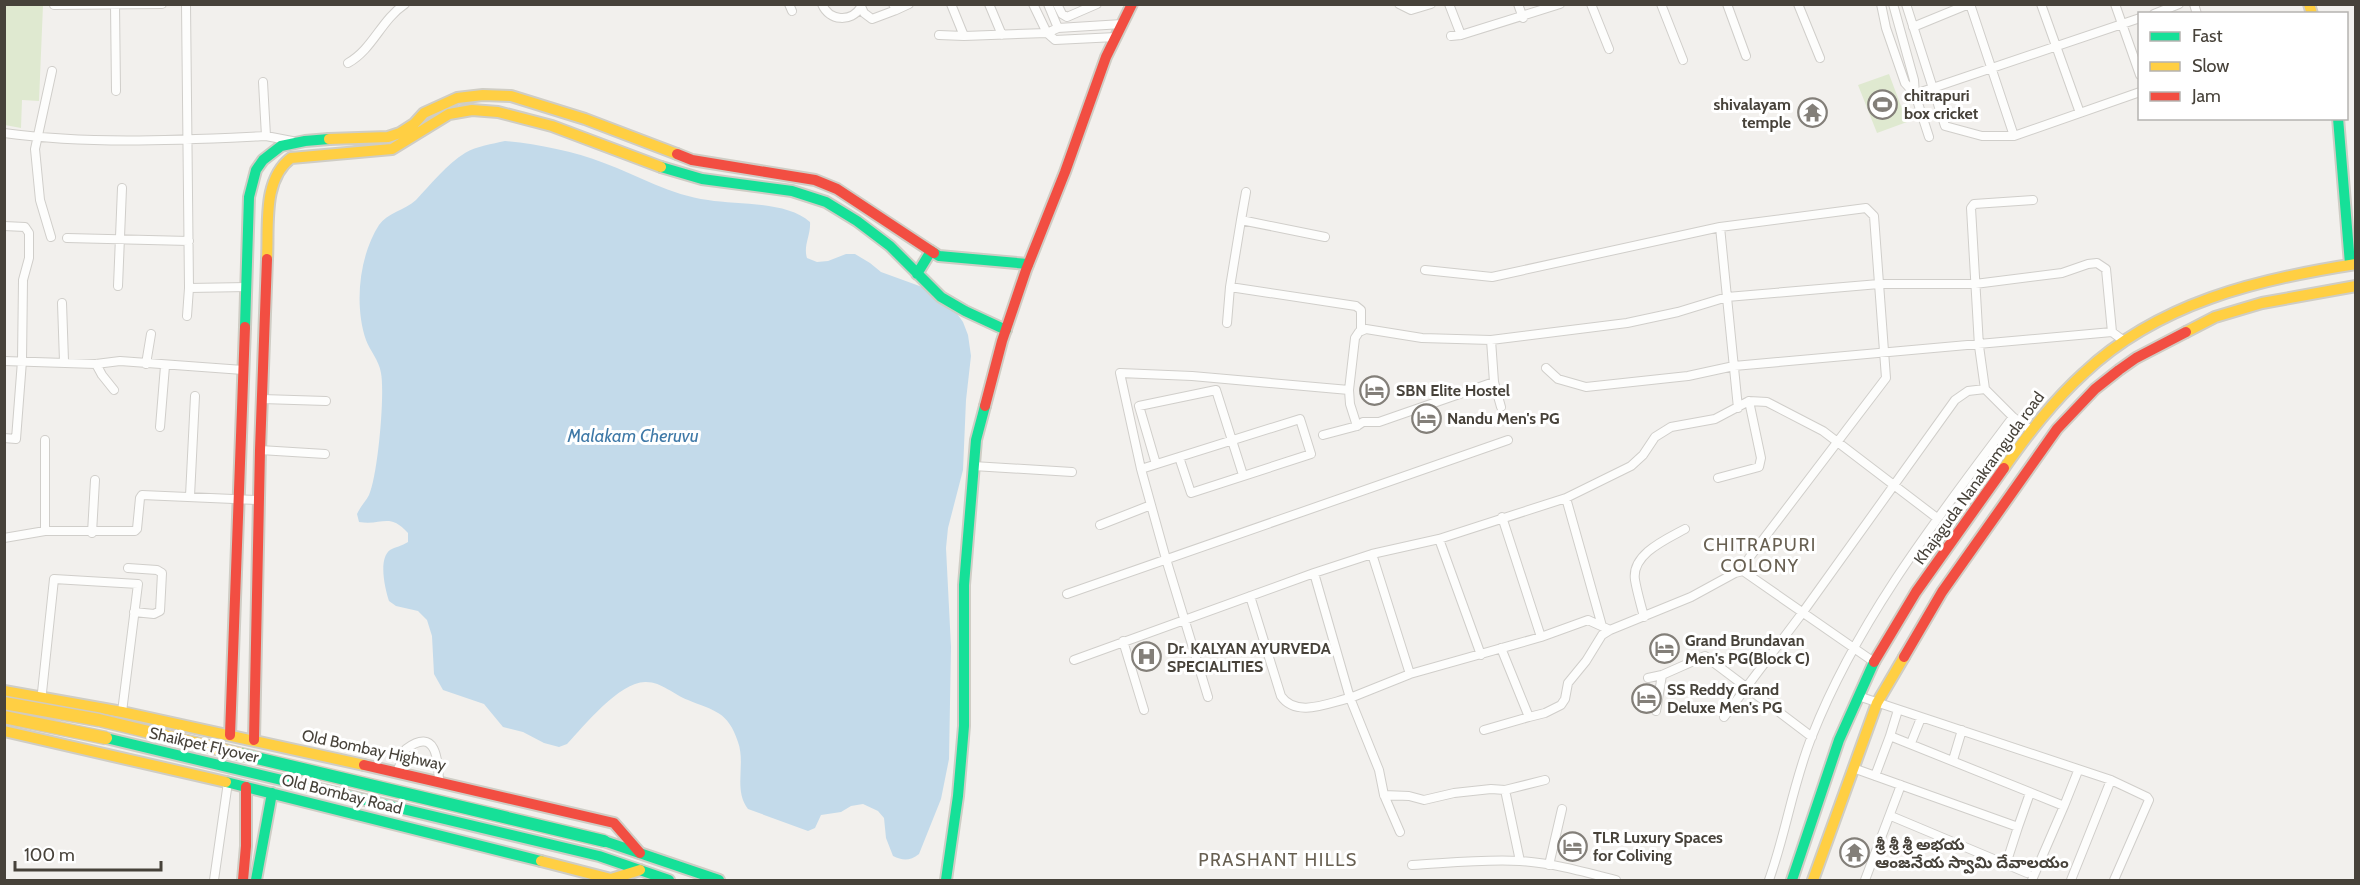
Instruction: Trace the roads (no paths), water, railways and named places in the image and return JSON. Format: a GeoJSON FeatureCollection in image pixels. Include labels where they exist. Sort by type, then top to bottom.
{"type":"FeatureCollection","features":[{"type":"Feature","properties":{"kind":"main road"},"geometry":{"type":"LineString","coordinates":[[946,880],[958,796],[964,726],[963,585],[976,440],[1006,330],[1028,264],[1065,172],[1106,57],[1132,4]]}},
{"type":"Feature","properties":{"kind":"main road"},"geometry":{"type":"LineString","coordinates":[[254,740],[258,500],[270,192],[282,165],[291,158],[392,149],[407,143],[450,108],[457,99],[483,95],[511,96],[585,119],[692,160],[815,180],[837,189],[939,256],[1028,264]]}},
{"type":"Feature","properties":{"kind":"main road"},"geometry":{"type":"LineString","coordinates":[[230,735],[248,232],[251,186],[267,154],[292,141],[388,136],[400,133],[414,124],[424,113],[450,108],[509,115],[557,129],[683,175],[726,184],[789,192],[826,202],[863,226],[905,260],[940,296],[965,311],[1006,330]]}},
{"type":"Feature","properties":{"kind":"main road"},"geometry":{"type":"LineString","coordinates":[[2338,120],[2353,264]]}},
{"type":"Feature","properties":{"kind":"main road"},"geometry":{"type":"LineString","coordinates":[[388,136],[392,149]]}},
{"type":"Feature","properties":{"kind":"main road"},"geometry":{"type":"LineString","coordinates":[[826,202],[837,189]]}},
{"type":"Feature","properties":{"kind":"main road"},"geometry":{"type":"LineString","coordinates":[[917,274],[931,251]]}},
{"type":"Feature","properties":{"kind":"main road","name":"Khajaguda Nanakramguda road"},"geometry":{"type":"LineString","coordinates":[[1792,880],[1832,758],[1874,662],[1942,554],[2031,430],[2063,393],[2108,352],[2124,341],[2208,297],[2353,264]]}},
{"type":"Feature","properties":{"kind":"main road"},"geometry":{"type":"LineString","coordinates":[[1813,880],[1877,703],[1954,574],[2057,429],[2095,389],[2136,358],[2215,317],[2262,303],[2355,286]]}},
{"type":"Feature","properties":{"kind":"main road","name":"Old Bombay Highway"},"geometry":{"type":"LineString","coordinates":[[4,691],[122,712],[440,780],[614,823],[640,853]]}},
{"type":"Feature","properties":{"kind":"main road","name":"Shaikpet Flyover"},"geometry":{"type":"LineString","coordinates":[[4,703],[99,720],[604,841],[640,853]]}},
{"type":"Feature","properties":{"kind":"main road","name":"Shaikpet Flyover"},"geometry":{"type":"LineString","coordinates":[[4,717],[117,741],[599,856],[640,870]]}},
{"type":"Feature","properties":{"kind":"main road","name":"Old Bombay Road"},"geometry":{"type":"LineString","coordinates":[[4,731],[228,782],[611,879],[640,870]]}},
{"type":"Feature","properties":{"kind":"main road"},"geometry":{"type":"LineString","coordinates":[[243,880],[246,846],[246,787]]}},
{"type":"Feature","properties":{"kind":"main road"},"geometry":{"type":"LineString","coordinates":[[256,880],[272,793]]}},
{"type":"Feature","properties":{"kind":"main road"},"geometry":{"type":"LineString","coordinates":[[640,853],[719,880]]}},
{"type":"Feature","properties":{"kind":"main road"},"geometry":{"type":"LineString","coordinates":[[640,870],[669,880]]}},
{"type":"Feature","properties":{"kind":"street"},"geometry":{"type":"LineString","coordinates":[[54,5],[162,4]]}},
{"type":"Feature","properties":{"kind":"street"},"geometry":{"type":"LineString","coordinates":[[186,4],[189,139],[187,316]]}},
{"type":"Feature","properties":{"kind":"street"},"geometry":{"type":"LineString","coordinates":[[348,63],[365,51],[389,17],[405,4]]}},
{"type":"Feature","properties":{"kind":"street"},"geometry":{"type":"LineString","coordinates":[[822,4],[826,12],[834,17],[847,18],[858,12],[860,6]]}},
{"type":"Feature","properties":{"kind":"street"},"geometry":{"type":"LineString","coordinates":[[860,6],[864,13],[872,19],[895,7],[909,4]]}},
{"type":"Feature","properties":{"kind":"street"},"geometry":{"type":"LineString","coordinates":[[951,4],[964,36]]}},
{"type":"Feature","properties":{"kind":"street"},"geometry":{"type":"LineString","coordinates":[[989,4],[1002,35]]}},
{"type":"Feature","properties":{"kind":"street"},"geometry":{"type":"LineString","coordinates":[[1034,4],[1047,33],[1055,40],[1116,37]]}},
{"type":"Feature","properties":{"kind":"street"},"geometry":{"type":"LineString","coordinates":[[1048,4],[1058,28]]}},
{"type":"Feature","properties":{"kind":"street"},"geometry":{"type":"LineString","coordinates":[[1057,4],[1067,18],[1094,5]]}},
{"type":"Feature","properties":{"kind":"street"},"geometry":{"type":"LineString","coordinates":[[1399,4],[1411,10],[1431,4]]}},
{"type":"Feature","properties":{"kind":"street"},"geometry":{"type":"LineString","coordinates":[[1449,4],[1461,35]]}},
{"type":"Feature","properties":{"kind":"street"},"geometry":{"type":"LineString","coordinates":[[1518,4],[1523,18]]}},
{"type":"Feature","properties":{"kind":"street"},"geometry":{"type":"LineString","coordinates":[[1451,36],[1523,18],[1560,4]]}},
{"type":"Feature","properties":{"kind":"street"},"geometry":{"type":"LineString","coordinates":[[1591,4],[1609,49]]}},
{"type":"Feature","properties":{"kind":"street"},"geometry":{"type":"LineString","coordinates":[[1661,4],[1683,60]]}},
{"type":"Feature","properties":{"kind":"street"},"geometry":{"type":"LineString","coordinates":[[1727,4],[1746,56]]}},
{"type":"Feature","properties":{"kind":"street"},"geometry":{"type":"LineString","coordinates":[[1798,4],[1820,58]]}},
{"type":"Feature","properties":{"kind":"street"},"geometry":{"type":"LineString","coordinates":[[1881,4],[1886,28],[1905,83],[1915,94]]}},
{"type":"Feature","properties":{"kind":"street"},"geometry":{"type":"LineString","coordinates":[[1893,4],[1914,80],[1915,94],[1929,137]]}},
{"type":"Feature","properties":{"kind":"street"},"geometry":{"type":"LineString","coordinates":[[1906,4],[1946,126],[1982,136],[2014,136],[2138,92]]}},
{"type":"Feature","properties":{"kind":"street"},"geometry":{"type":"LineString","coordinates":[[1913,27],[1970,4],[2014,136]]}},
{"type":"Feature","properties":{"kind":"street"},"geometry":{"type":"LineString","coordinates":[[2041,4],[2080,113]]}},
{"type":"Feature","properties":{"kind":"street"},"geometry":{"type":"LineString","coordinates":[[2115,4],[2138,72]]}},
{"type":"Feature","properties":{"kind":"street"},"geometry":{"type":"LineString","coordinates":[[2159,12],[2180,4]]}},
{"type":"Feature","properties":{"kind":"street"},"geometry":{"type":"LineString","coordinates":[[115,5],[116,91]]}},
{"type":"Feature","properties":{"kind":"street"},"geometry":{"type":"LineString","coordinates":[[1915,94],[2138,18]]}},
{"type":"Feature","properties":{"kind":"street"},"geometry":{"type":"LineString","coordinates":[[939,35],[1047,33],[1058,28],[1122,24]]}},
{"type":"Feature","properties":{"kind":"street"},"geometry":{"type":"LineString","coordinates":[[51,237],[40,200],[36,138],[52,71]]}},
{"type":"Feature","properties":{"kind":"street"},"geometry":{"type":"LineString","coordinates":[[263,82],[266,136]]}},
{"type":"Feature","properties":{"kind":"street"},"geometry":{"type":"LineString","coordinates":[[4,133],[36,138],[112,141],[266,136],[292,141]]}},
{"type":"Feature","properties":{"kind":"street"},"geometry":{"type":"LineString","coordinates":[[118,286],[122,188]]}},
{"type":"Feature","properties":{"kind":"street"},"geometry":{"type":"LineString","coordinates":[[1227,323],[1230,287],[1246,192]]}},
{"type":"Feature","properties":{"kind":"street"},"geometry":{"type":"LineString","coordinates":[[2031,430],[2013,417],[1985,389],[1979,346],[1971,208],[1974,204],[2033,200]]}},
{"type":"Feature","properties":{"kind":"street"},"geometry":{"type":"LineString","coordinates":[[1425,270],[1492,277],[1720,227],[1866,208],[1874,216],[1886,378],[1749,558],[1743,571]]}},
{"type":"Feature","properties":{"kind":"street"},"geometry":{"type":"LineString","coordinates":[[1241,220],[1325,237]]}},
{"type":"Feature","properties":{"kind":"street"},"geometry":{"type":"LineString","coordinates":[[4,226],[25,227],[29,233],[29,258],[23,280],[16,439],[4,438]]}},
{"type":"Feature","properties":{"kind":"street"},"geometry":{"type":"LineString","coordinates":[[1720,227],[1738,408]]}},
{"type":"Feature","properties":{"kind":"street"},"geometry":{"type":"LineString","coordinates":[[67,238],[189,241]]}},
{"type":"Feature","properties":{"kind":"street"},"geometry":{"type":"LineString","coordinates":[[1357,426],[1350,404],[1350,390],[1355,338],[1366,329],[1422,338],[1491,340],[1627,323],[1678,312],[1727,297],[1879,284],[1975,284],[2062,273],[2097,263],[2106,269],[2112,332]]}},
{"type":"Feature","properties":{"kind":"street"},"geometry":{"type":"LineString","coordinates":[[189,288],[247,287]]}},
{"type":"Feature","properties":{"kind":"street"},"geometry":{"type":"LineString","coordinates":[[1230,287],[1356,306],[1360,310],[1361,331]]}},
{"type":"Feature","properties":{"kind":"street"},"geometry":{"type":"LineString","coordinates":[[62,303],[64,361]]}},
{"type":"Feature","properties":{"kind":"street"},"geometry":{"type":"LineString","coordinates":[[1546,368],[1558,379],[1586,387],[1688,376],[1734,366],[1884,351],[1979,346],[2112,332],[2124,341]]}},
{"type":"Feature","properties":{"kind":"street"},"geometry":{"type":"LineString","coordinates":[[146,364],[151,334]]}},
{"type":"Feature","properties":{"kind":"street"},"geometry":{"type":"LineString","coordinates":[[1491,340],[1494,382],[1501,407]]}},
{"type":"Feature","properties":{"kind":"street"},"geometry":{"type":"LineString","coordinates":[[4,361],[64,361],[96,364],[120,361],[243,370]]}},
{"type":"Feature","properties":{"kind":"street"},"geometry":{"type":"LineString","coordinates":[[96,364],[114,390]]}},
{"type":"Feature","properties":{"kind":"street"},"geometry":{"type":"LineString","coordinates":[[160,427],[165,366]]}},
{"type":"Feature","properties":{"kind":"street"},"geometry":{"type":"LineString","coordinates":[[1208,697],[1141,469],[1120,373],[1192,376],[1350,390]]}},
{"type":"Feature","properties":{"kind":"street"},"geometry":{"type":"LineString","coordinates":[[1323,435],[1357,426],[1363,422],[1379,422],[1494,382]]}},
{"type":"Feature","properties":{"kind":"street"},"geometry":{"type":"LineString","coordinates":[[1724,717],[1803,612],[1955,400],[1968,391],[1985,389]]}},
{"type":"Feature","properties":{"kind":"street"},"geometry":{"type":"LineString","coordinates":[[1156,464],[1139,406],[1216,390],[1244,475]]}},
{"type":"Feature","properties":{"kind":"street"},"geometry":{"type":"LineString","coordinates":[[190,496],[195,396]]}},
{"type":"Feature","properties":{"kind":"street"},"geometry":{"type":"LineString","coordinates":[[262,399],[326,401]]}},
{"type":"Feature","properties":{"kind":"street"},"geometry":{"type":"LineString","coordinates":[[1718,478],[1759,467],[1761,458],[1749,401]]}},
{"type":"Feature","properties":{"kind":"street"},"geometry":{"type":"LineString","coordinates":[[1074,660],[1314,573],[1372,554],[1439,539],[1566,498],[1631,466],[1643,455],[1654,437],[1671,427],[1715,419],[1749,401],[1767,402],[1837,441],[1937,518]]}},
{"type":"Feature","properties":{"kind":"street"},"geometry":{"type":"LineString","coordinates":[[1769,880],[1812,737],[1853,649],[1937,518],[2013,417]]}},
{"type":"Feature","properties":{"kind":"street"},"geometry":{"type":"LineString","coordinates":[[1141,469],[1156,464],[1300,419],[1311,454],[1191,493],[1179,457]]}},
{"type":"Feature","properties":{"kind":"street"},"geometry":{"type":"LineString","coordinates":[[45,440],[45,531]]}},
{"type":"Feature","properties":{"kind":"street"},"geometry":{"type":"LineString","coordinates":[[1067,594],[1508,440]]}},
{"type":"Feature","properties":{"kind":"street"},"geometry":{"type":"LineString","coordinates":[[260,450],[325,454]]}},
{"type":"Feature","properties":{"kind":"street"},"geometry":{"type":"LineString","coordinates":[[973,466],[1072,472]]}},
{"type":"Feature","properties":{"kind":"street"},"geometry":{"type":"LineString","coordinates":[[92,533],[95,480]]}},
{"type":"Feature","properties":{"kind":"street"},"geometry":{"type":"LineString","coordinates":[[4,538],[45,531],[92,533],[136,530],[142,495],[258,500]]}},
{"type":"Feature","properties":{"kind":"street"},"geometry":{"type":"LineString","coordinates":[[1566,498],[1602,626]]}},
{"type":"Feature","properties":{"kind":"street"},"geometry":{"type":"LineString","coordinates":[[1100,525],[1151,505]]}},
{"type":"Feature","properties":{"kind":"street"},"geometry":{"type":"LineString","coordinates":[[1502,517],[1541,637]]}},
{"type":"Feature","properties":{"kind":"street"},"geometry":{"type":"LineString","coordinates":[[1644,617],[1635,578],[1640,561],[1662,541],[1685,529]]}},
{"type":"Feature","properties":{"kind":"street"},"geometry":{"type":"LineString","coordinates":[[1439,539],[1481,655]]}},
{"type":"Feature","properties":{"kind":"street"},"geometry":{"type":"LineString","coordinates":[[1372,554],[1410,674]]}},
{"type":"Feature","properties":{"kind":"street"},"geometry":{"type":"LineString","coordinates":[[128,568],[157,570],[162,573],[160,611],[154,614],[134,612]]}},
{"type":"Feature","properties":{"kind":"street"},"geometry":{"type":"LineString","coordinates":[[1485,730],[1545,713],[1561,705],[1565,699],[1568,682],[1586,661],[1602,635],[1610,630],[1690,597],[1743,571],[1874,662]]}},
{"type":"Feature","properties":{"kind":"street"},"geometry":{"type":"LineString","coordinates":[[1314,573],[1350,698],[1379,770],[1384,795],[1400,832]]}},
{"type":"Feature","properties":{"kind":"street"},"geometry":{"type":"LineString","coordinates":[[38,738],[54,579],[138,584],[122,712]]}},
{"type":"Feature","properties":{"kind":"street"},"geometry":{"type":"LineString","coordinates":[[1250,596],[1281,696],[1286,703],[1302,709],[1350,698],[1410,674],[1541,637],[1588,620],[1610,630]]}},
{"type":"Feature","properties":{"kind":"street"},"geometry":{"type":"LineString","coordinates":[[1123,642],[1144,710]]}},
{"type":"Feature","properties":{"kind":"street"},"geometry":{"type":"LineString","coordinates":[[1501,648],[1530,717]]}},
{"type":"Feature","properties":{"kind":"street"},"geometry":{"type":"LineString","coordinates":[[1648,678],[1662,675],[1705,656],[1745,689],[1812,737]]}},
{"type":"Feature","properties":{"kind":"street"},"geometry":{"type":"LineString","coordinates":[[1656,711],[1662,675]]}},
{"type":"Feature","properties":{"kind":"street"},"geometry":{"type":"LineString","coordinates":[[1858,696],[2140,792],[2149,800],[2114,880]]}},
{"type":"Feature","properties":{"kind":"street"},"geometry":{"type":"LineString","coordinates":[[1875,776],[1898,710]]}},
{"type":"Feature","properties":{"kind":"street"},"geometry":{"type":"LineString","coordinates":[[1911,743],[1921,718]]}},
{"type":"Feature","properties":{"kind":"street"},"geometry":{"type":"LineString","coordinates":[[1953,760],[1962,730]]}},
{"type":"Feature","properties":{"kind":"street"},"geometry":{"type":"LineString","coordinates":[[1890,736],[2064,806]]}},
{"type":"Feature","properties":{"kind":"street"},"geometry":{"type":"LineString","coordinates":[[398,772],[406,749],[422,741],[428,742],[435,748],[438,756],[440,780]]}},
{"type":"Feature","properties":{"kind":"street"},"geometry":{"type":"LineString","coordinates":[[1852,768],[2018,827]]}},
{"type":"Feature","properties":{"kind":"street"},"geometry":{"type":"LineString","coordinates":[[2032,880],[2078,771]]}},
{"type":"Feature","properties":{"kind":"street"},"geometry":{"type":"LineString","coordinates":[[1384,795],[1409,796],[1424,801],[1454,793],[1491,789],[1506,790],[1545,780]]}},
{"type":"Feature","properties":{"kind":"street"},"geometry":{"type":"LineString","coordinates":[[2071,880],[2110,780]]}},
{"type":"Feature","properties":{"kind":"street"},"geometry":{"type":"LineString","coordinates":[[214,880],[228,782]]}},
{"type":"Feature","properties":{"kind":"street"},"geometry":{"type":"LineString","coordinates":[[1865,880],[1901,785]]}},
{"type":"Feature","properties":{"kind":"street"},"geometry":{"type":"LineString","coordinates":[[1506,790],[1520,861]]}},
{"type":"Feature","properties":{"kind":"street"},"geometry":{"type":"LineString","coordinates":[[2006,864],[2030,793]]}},
{"type":"Feature","properties":{"kind":"street"},"geometry":{"type":"LineString","coordinates":[[1549,865],[1562,809]]}},
{"type":"Feature","properties":{"kind":"street"},"geometry":{"type":"LineString","coordinates":[[1891,816],[2027,873]]}},
{"type":"Feature","properties":{"kind":"street"},"geometry":{"type":"LineString","coordinates":[[1412,865],[1465,861],[1520,861],[1581,870],[1616,880]]}},
{"type":"Feature","properties":{"kind":"water","name":"Malakam Cheruvu"},"geometry":{"type":"Polygon","coordinates":[[[505,141],[542,146],[580,155],[694,198],[788,210],[810,222],[807,258],[817,262],[828,261],[846,254],[855,254],[881,272],[925,288],[951,305],[963,322],[968,335],[971,356],[966,400],[963,470],[948,528],[946,548],[951,647],[949,759],[941,799],[919,854],[913,858],[906,860],[893,856],[886,838],[884,818],[878,811],[863,804],[851,806],[841,812],[821,815],[815,828],[808,831],[748,809],[741,794],[740,750],[730,724],[713,710],[657,684],[646,682],[636,684],[614,696],[567,744],[559,747],[544,743],[523,732],[503,727],[484,704],[443,690],[434,674],[432,636],[427,620],[418,611],[396,606],[389,601],[383,567],[384,560],[390,550],[408,542],[408,533],[390,521],[359,522],[357,514],[369,495],[372,485],[378,453],[382,398],[380,368],[366,340],[362,326],[360,281],[363,266],[372,237],[382,221],[416,200],[446,168],[465,153],[505,141]]]}},
{"type":"Feature","properties":{"kind":"place","name":"chitrapuri box cricket"},"geometry":{"type":"Point","coordinates":[1883,104]}},
{"type":"Feature","properties":{"kind":"place","name":"shivalayam temple"},"geometry":{"type":"Point","coordinates":[1812,113]}},
{"type":"Feature","properties":{"kind":"place","name":"SBN Elite Hostel"},"geometry":{"type":"Point","coordinates":[1375,390]}},
{"type":"Feature","properties":{"kind":"place","name":"Nandu Men's PG"},"geometry":{"type":"Point","coordinates":[1426,418]}},
{"type":"Feature","properties":{"kind":"place","name":"Grand Brundavan Men's PG(Block C)"},"geometry":{"type":"Point","coordinates":[1664,649]}},
{"type":"Feature","properties":{"kind":"place","name":"Dr. KALYAN AYURVEDA SPECIALITIES"},"geometry":{"type":"Point","coordinates":[1146,657]}},
{"type":"Feature","properties":{"kind":"place","name":"SS Reddy Grand Deluxe Men's PG"},"geometry":{"type":"Point","coordinates":[1646,698]}},
{"type":"Feature","properties":{"kind":"place","name":"TLR Luxury Spaces for Coliving"},"geometry":{"type":"Point","coordinates":[1572,846]}},
{"type":"Feature","properties":{"kind":"place","name":"శ్రీ శ్రీ శ్రీ అభయ ఆంజనేయ స్వామి దేవాలయం"},"geometry":{"type":"Point","coordinates":[1854,853]}},
{"type":"Feature","properties":{"kind":"district","name":"CHITRAPURI COLONY"},"geometry":{"type":"Point","coordinates":[1760,555]}},
{"type":"Feature","properties":{"kind":"district","name":"PRASHANT HILLS"},"geometry":{"type":"Point","coordinates":[1278,860]}}]}
